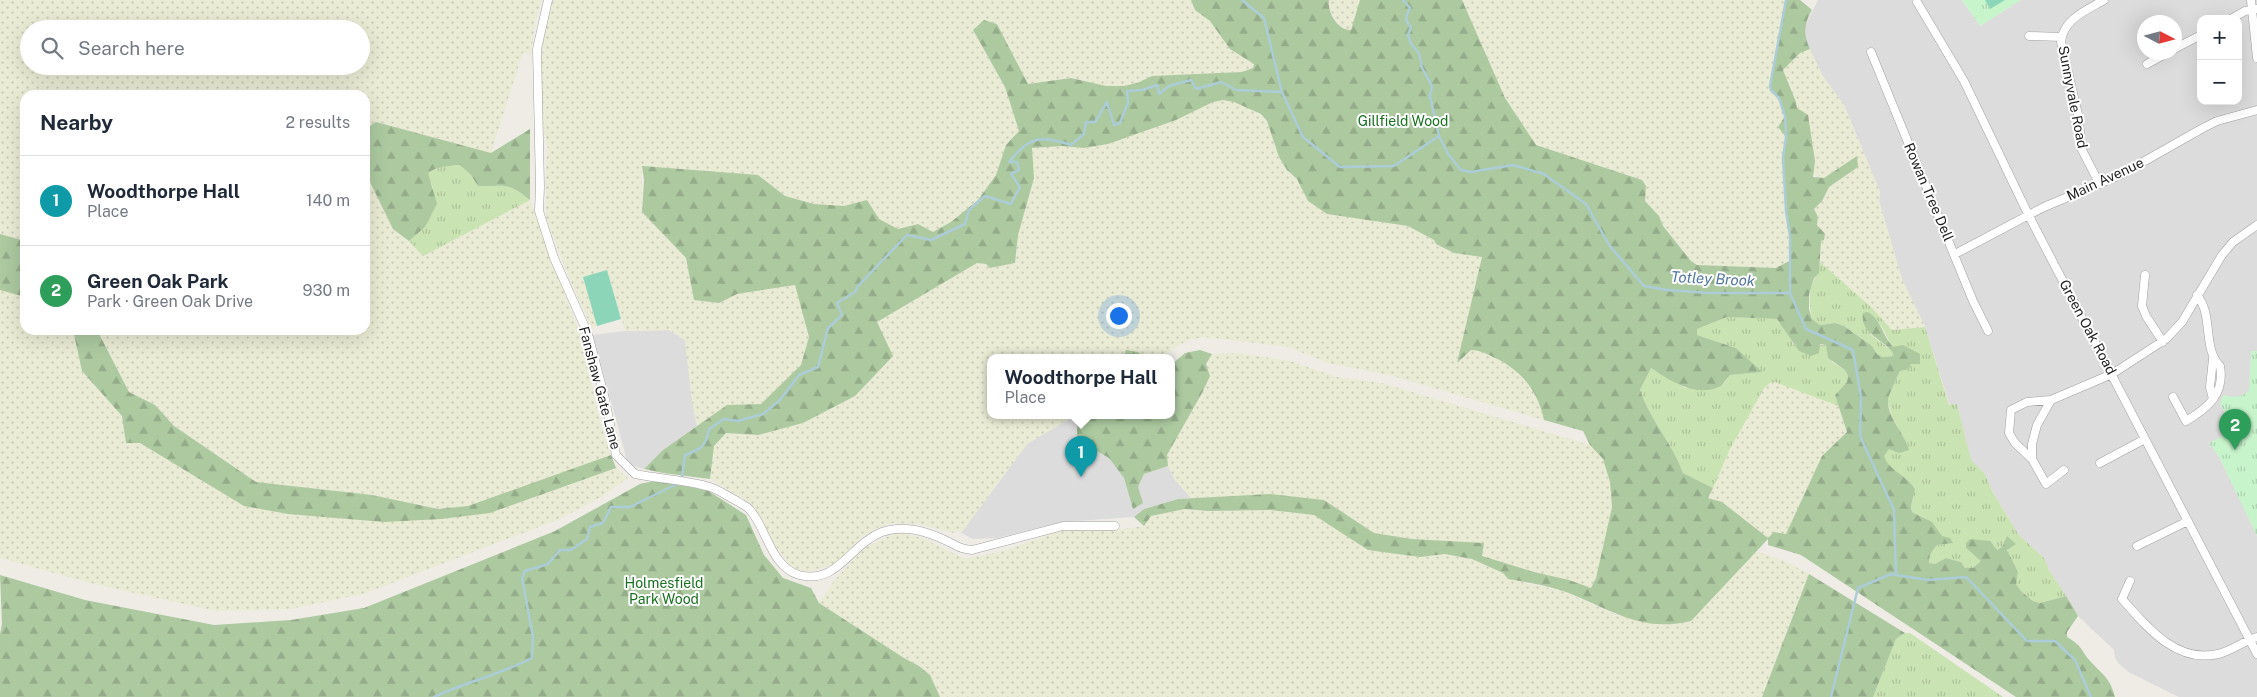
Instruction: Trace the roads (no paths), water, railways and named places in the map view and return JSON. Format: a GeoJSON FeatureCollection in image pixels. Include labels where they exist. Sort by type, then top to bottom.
{"type":"FeatureCollection","features":[{"type":"Feature","properties":{"kind":"street","name":"Fanshaw Gate Lane"},"geometry":{"type":"LineString","coordinates":[[548,0],[539,33],[537,49],[539,211],[554,258],[588,334],[605,399],[616,454],[632,472],[711,487],[733,499],[749,509],[771,550],[786,567],[797,574],[816,577],[826,574],[845,562],[859,545],[880,533],[893,529],[906,528],[933,535],[962,549],[972,550],[1063,526],[1115,526]]}},
{"type":"Feature","properties":{"kind":"street","name":"Sunnyvale Road"},"geometry":{"type":"LineString","coordinates":[[2098,183],[2081,148],[2079,119],[2062,47],[2062,37],[2065,27],[2072,20],[2104,0]]}},
{"type":"Feature","properties":{"kind":"street"},"geometry":{"type":"LineString","coordinates":[[2251,0],[2255,10],[2257,58]]}},
{"type":"Feature","properties":{"kind":"street","name":"Green Oak Road"},"geometry":{"type":"LineString","coordinates":[[1917,2],[1964,80],[2029,216],[2188,521],[2253,638],[2257,654]]}},
{"type":"Feature","properties":{"kind":"street"},"geometry":{"type":"LineString","coordinates":[[2238,15],[2245,11],[2255,10]]}},
{"type":"Feature","properties":{"kind":"street","name":"Sunnyvale Road"},"geometry":{"type":"LineString","coordinates":[[2029,36],[2062,37]]}},
{"type":"Feature","properties":{"kind":"street"},"geometry":{"type":"LineString","coordinates":[[2182,45],[2197,37]]}},
{"type":"Feature","properties":{"kind":"street","name":"Rowan Tree Dell"},"geometry":{"type":"LineString","coordinates":[[1871,52],[1973,301],[1988,331]]}},
{"type":"Feature","properties":{"kind":"street"},"geometry":{"type":"LineString","coordinates":[[2148,64],[2155,60]]}},
{"type":"Feature","properties":{"kind":"street","name":"Main Avenue"},"geometry":{"type":"LineString","coordinates":[[1955,254],[2044,207],[2120,175],[2210,124],[2257,110]]}},
{"type":"Feature","properties":{"kind":"street"},"geometry":{"type":"LineString","coordinates":[[2064,470],[2046,484],[2032,458],[2015,443],[2009,433],[2011,410],[2027,402],[2051,400],[2112,374],[2163,342],[2182,322],[2197,295],[2233,242],[2254,227],[2257,235]]}},
{"type":"Feature","properties":{"kind":"street"},"geometry":{"type":"LineString","coordinates":[[2145,275],[2142,306],[2163,342]]}},
{"type":"Feature","properties":{"kind":"street"},"geometry":{"type":"LineString","coordinates":[[2173,396],[2186,420],[2210,404],[2222,378],[2220,366],[2213,359],[2205,307],[2197,295]]}},
{"type":"Feature","properties":{"kind":"street"},"geometry":{"type":"LineString","coordinates":[[2032,458],[2034,430],[2051,400]]}},
{"type":"Feature","properties":{"kind":"street"},"geometry":{"type":"LineString","coordinates":[[2100,463],[2145,439]]}},
{"type":"Feature","properties":{"kind":"street"},"geometry":{"type":"LineString","coordinates":[[2136,546],[2188,521]]}},
{"type":"Feature","properties":{"kind":"street"},"geometry":{"type":"LineString","coordinates":[[2130,581],[2122,599],[2152,632],[2178,649],[2198,656],[2216,654],[2253,638]]}},
{"type":"Feature","properties":{"kind":"waterway","name":"Totley Brook"},"geometry":{"type":"LineString","coordinates":[[1242,0],[1264,18],[1282,92],[1303,137],[1340,167],[1394,166],[1439,136],[1448,154],[1461,170],[1471,172],[1513,165],[1544,174],[1586,204],[1609,245],[1644,286],[1667,290],[1709,293],[1790,293],[1806,329],[1853,350],[1861,397],[1860,436],[1894,510],[1896,575],[1928,580],[1966,577],[2027,641],[2055,641],[2075,660],[2091,697]]}},
{"type":"Feature","properties":{"kind":"waterway"},"geometry":{"type":"LineString","coordinates":[[1403,0],[1410,8],[1406,20],[1411,27],[1408,35],[1411,44],[1419,53],[1422,68],[1432,86],[1430,96],[1439,136]]}},
{"type":"Feature","properties":{"kind":"waterway"},"geometry":{"type":"LineString","coordinates":[[1786,0],[1770,86],[1771,90],[1779,98],[1785,116],[1786,137],[1783,158],[1786,211],[1790,236],[1790,293]]}},
{"type":"Feature","properties":{"kind":"waterway"},"geometry":{"type":"LineString","coordinates":[[682,478],[685,455],[695,451],[704,444],[709,429],[724,419],[738,421],[763,414],[780,400],[799,375],[818,367],[828,328],[842,315],[837,303],[855,292],[858,286],[907,235],[931,240],[965,224],[969,210],[985,196],[1011,204],[1020,187],[1011,174],[1019,170],[1017,162],[1009,162],[1016,153],[1029,143],[1043,139],[1071,145],[1084,134],[1086,122],[1095,122],[1107,102],[1114,125],[1120,123],[1128,103],[1127,91],[1142,90],[1157,85],[1159,94],[1169,86],[1191,80],[1196,89],[1221,82],[1236,90],[1282,92]]}},
{"type":"Feature","properties":{"kind":"waterway"},"geometry":{"type":"LineString","coordinates":[[434,697],[532,658],[533,637],[522,578],[525,571],[548,564],[560,550],[571,550],[587,539],[590,527],[603,523],[611,507],[630,507],[679,483]]}},
{"type":"Feature","properties":{"kind":"waterway"},"geometry":{"type":"LineString","coordinates":[[1831,697],[1858,588],[1891,574],[1896,575]]}},
{"type":"Feature","properties":{"kind":"place","name":"Green Oak Park"},"geometry":{"type":"Point","coordinates":[2235,450]}},
{"type":"Feature","properties":{"kind":"place","name":"Woodthorpe Hall"},"geometry":{"type":"Point","coordinates":[1081,477]}},
{"type":"Feature","properties":{"kind":"park label","name":"Gillfield Wood"},"geometry":{"type":"Point","coordinates":[1403,121]}},
{"type":"Feature","properties":{"kind":"park label","name":"Holmesfield Park Wood"},"geometry":{"type":"Point","coordinates":[664,592]}}]}
